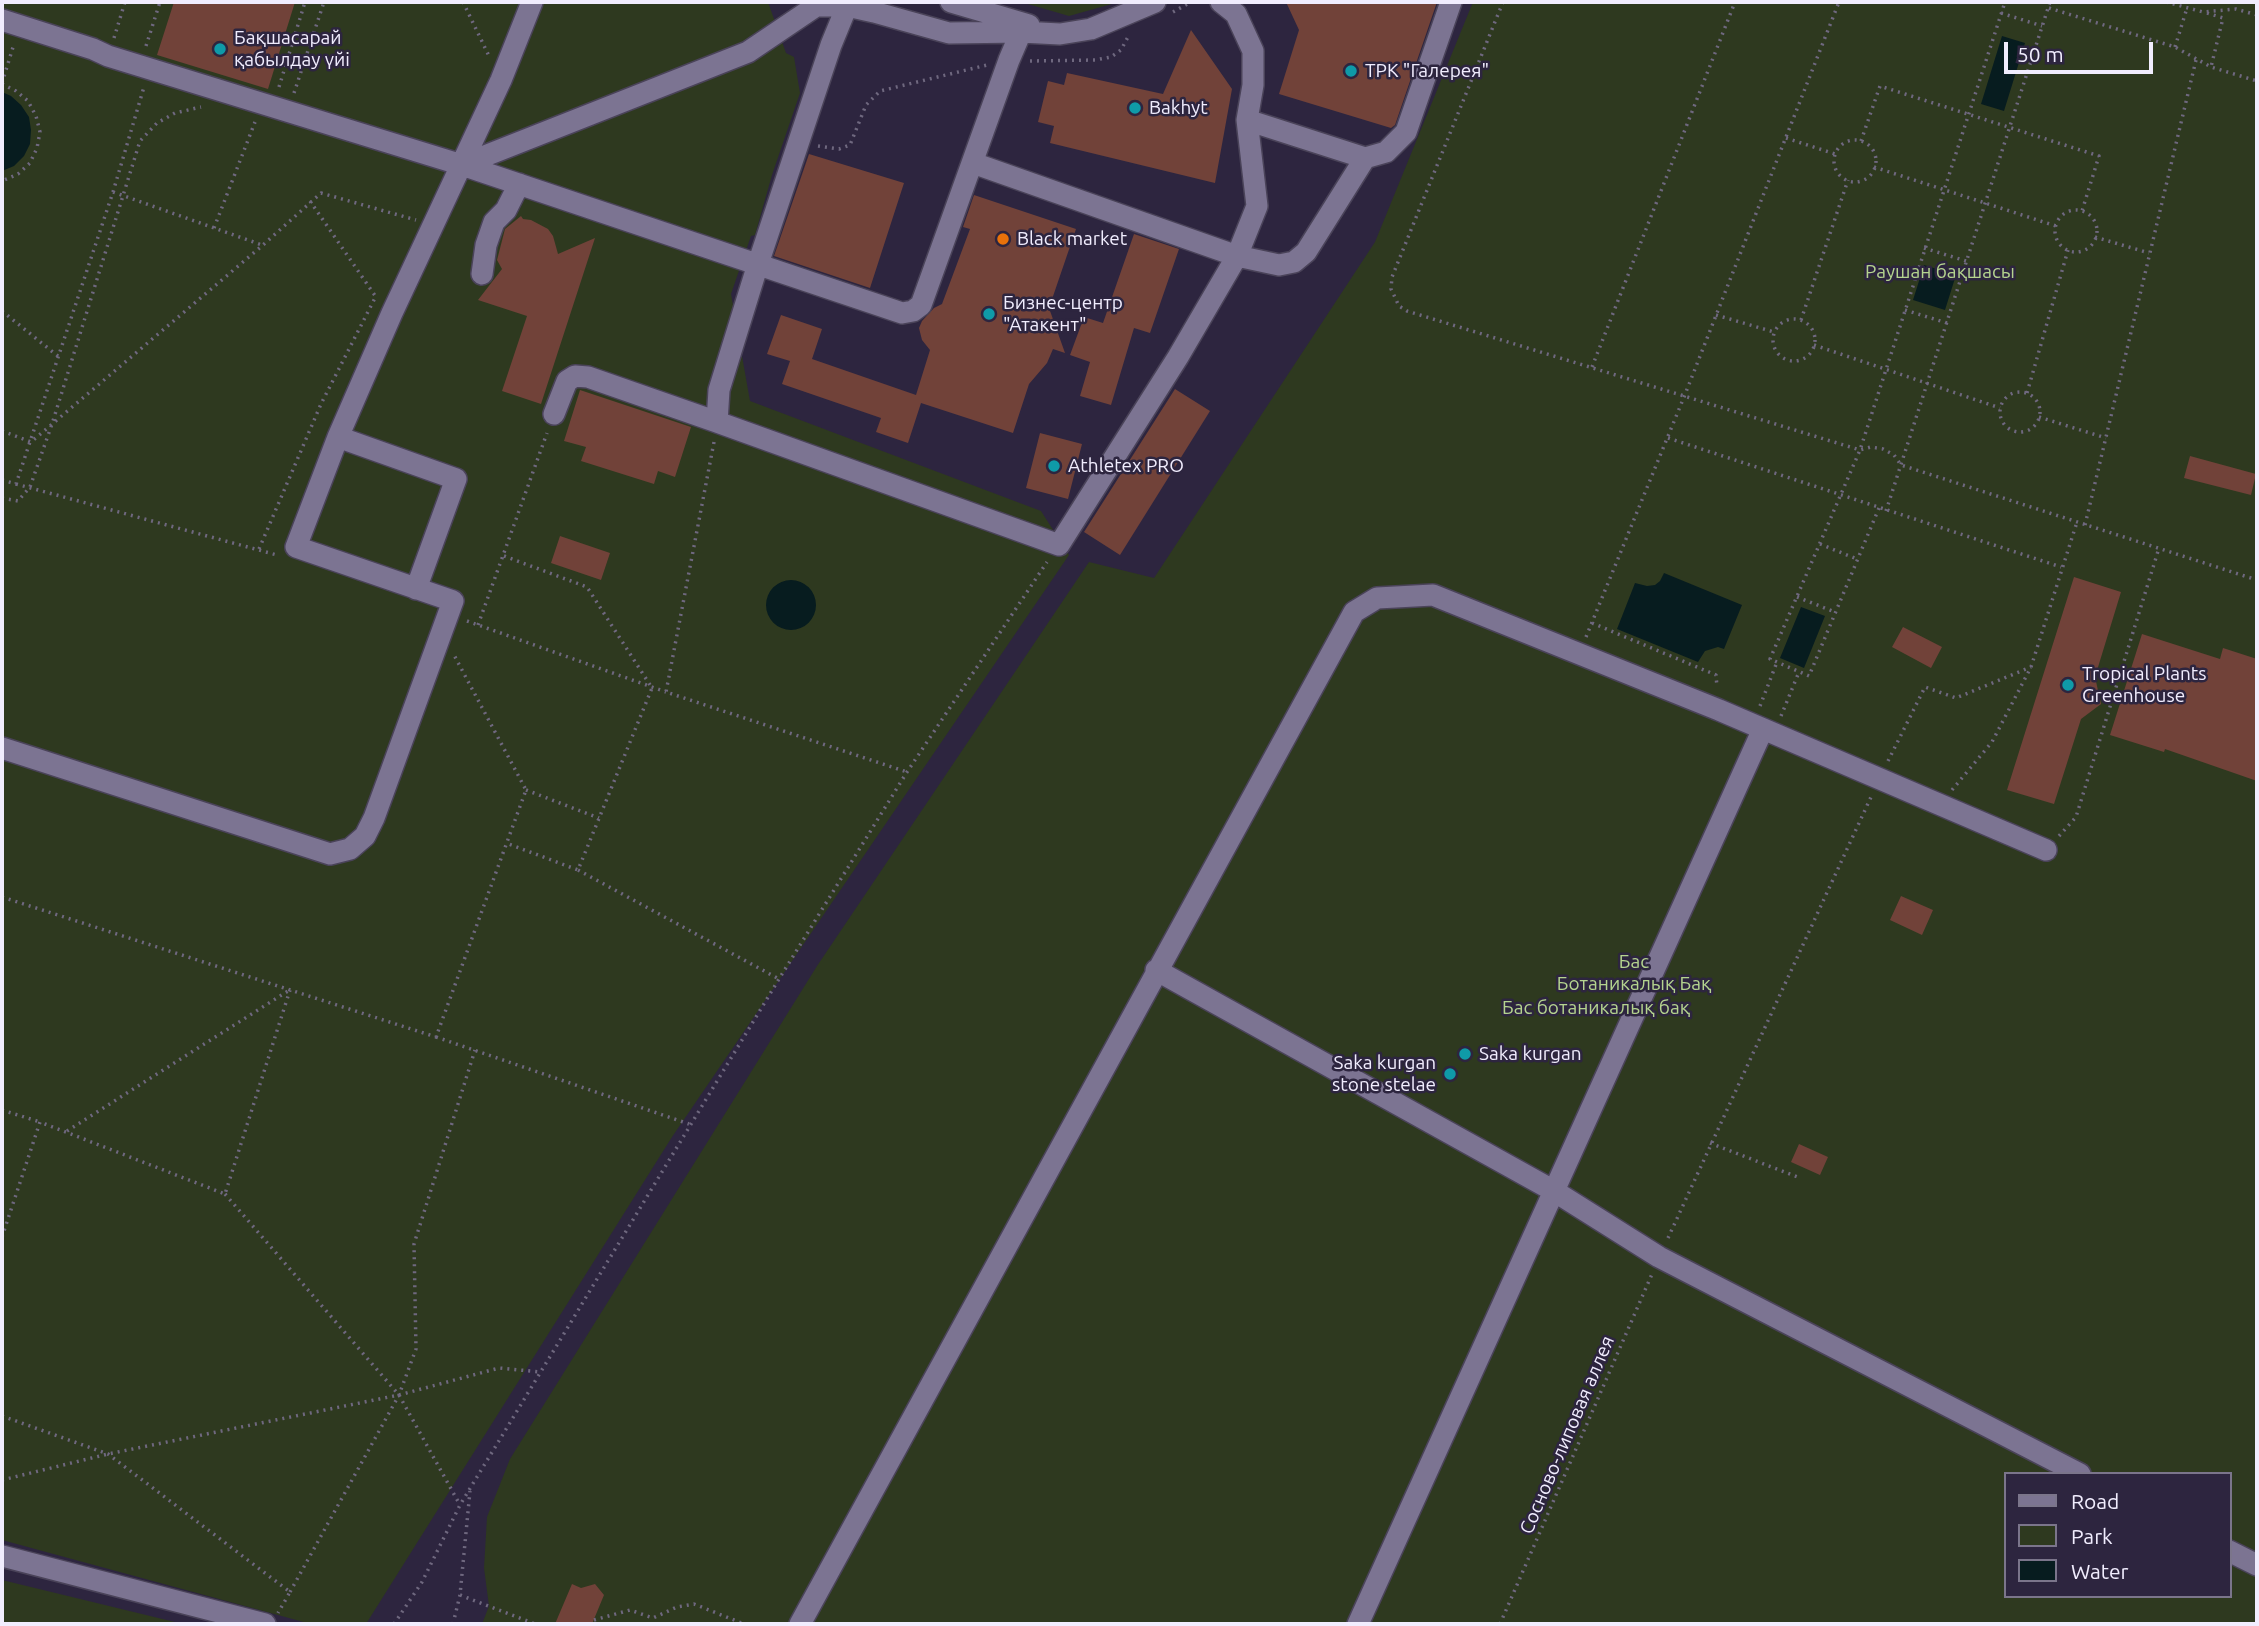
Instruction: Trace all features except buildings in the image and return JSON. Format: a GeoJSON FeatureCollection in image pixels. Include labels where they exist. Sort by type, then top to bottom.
{"type":"FeatureCollection","features":[{"type":"Feature","properties":{"kind":"lane"},"geometry":{"type":"LineString","coordinates":[[2,748],[330,854],[350,849],[365,836],[453,601],[296,547],[338,437],[392,313],[501,80],[532,2]]}},
{"type":"Feature","properties":{"kind":"lane"},"geometry":{"type":"LineString","coordinates":[[951,2],[1060,34]]}},
{"type":"Feature","properties":{"kind":"lane"},"geometry":{"type":"LineString","coordinates":[[462,165],[748,52],[816,4],[847,6],[949,33],[1060,34],[1091,29],[1155,2]]}},
{"type":"Feature","properties":{"kind":"lane"},"geometry":{"type":"LineString","coordinates":[[1247,120],[1365,158],[1386,152],[1406,132],[1451,2]]}},
{"type":"Feature","properties":{"kind":"lane"},"geometry":{"type":"LineString","coordinates":[[718,422],[719,390],[758,264],[831,45],[847,6]]}},
{"type":"Feature","properties":{"kind":"lane"},"geometry":{"type":"LineString","coordinates":[[554,414],[567,381],[575,376],[588,377],[1059,545],[1178,357],[1237,256],[1257,206],[1247,120],[1253,85],[1253,51],[1232,6]]}},
{"type":"Feature","properties":{"kind":"lane"},"geometry":{"type":"LineString","coordinates":[[2,20],[108,56],[462,165],[902,313],[921,306],[1021,32]]}},
{"type":"Feature","properties":{"kind":"lane"},"geometry":{"type":"LineString","coordinates":[[973,163],[1237,256],[1279,264],[1294,262],[1306,251],[1365,158]]}},
{"type":"Feature","properties":{"kind":"lane"},"geometry":{"type":"LineString","coordinates":[[482,274],[486,245],[494,222],[506,210],[519,184]]}},
{"type":"Feature","properties":{"kind":"lane"},"geometry":{"type":"LineString","coordinates":[[338,437],[456,479],[416,589]]}},
{"type":"Feature","properties":{"kind":"lane"},"geometry":{"type":"LineString","coordinates":[[800,1624],[1354,612],[1377,598],[1433,595],[1719,710],[2046,850]]}},
{"type":"Feature","properties":{"kind":"lane"},"geometry":{"type":"LineString","coordinates":[[1358,1624],[1763,729]]}},
{"type":"Feature","properties":{"kind":"lane"},"geometry":{"type":"LineString","coordinates":[[1156,970],[1554,1191],[1659,1257],[2076,1472]]}},
{"type":"Feature","properties":{"kind":"lane"},"geometry":{"type":"LineString","coordinates":[[2231,1551],[2257,1565]]}},
{"type":"Feature","properties":{"kind":"lane"},"geometry":{"type":"LineString","coordinates":[[2,1556],[272,1619]]}},
{"type":"Feature","properties":{"kind":"path"},"geometry":{"type":"LineString","coordinates":[[108,56],[125,2]]}},
{"type":"Feature","properties":{"kind":"path"},"geometry":{"type":"LineString","coordinates":[[2,480],[16,484],[31,442],[113,192],[160,2]]}},
{"type":"Feature","properties":{"kind":"path"},"geometry":{"type":"LineString","coordinates":[[274,106],[304,2]]}},
{"type":"Feature","properties":{"kind":"path"},"geometry":{"type":"LineString","coordinates":[[214,228],[324,2]]}},
{"type":"Feature","properties":{"kind":"path"},"geometry":{"type":"LineString","coordinates":[[463,2],[489,57]]}},
{"type":"Feature","properties":{"kind":"path"},"geometry":{"type":"LineString","coordinates":[[1503,2],[1392,277],[1391,289],[1399,306],[1407,312],[1860,450],[1871,447],[1883,449],[1895,455],[1901,465],[2257,580]]}},
{"type":"Feature","properties":{"kind":"path"},"geometry":{"type":"LineString","coordinates":[[1592,367],[1735,2]]}},
{"type":"Feature","properties":{"kind":"path"},"geometry":{"type":"LineString","coordinates":[[1580,653],[1668,438],[1839,2]]}},
{"type":"Feature","properties":{"kind":"path"},"geometry":{"type":"LineString","coordinates":[[1878,508],[1809,676],[1770,659],[1860,450],[2005,2]]}},
{"type":"Feature","properties":{"kind":"path"},"geometry":{"type":"LineString","coordinates":[[1886,511],[2050,2]]}},
{"type":"Feature","properties":{"kind":"path"},"geometry":{"type":"LineString","coordinates":[[2166,2],[2223,18],[2211,67]]}},
{"type":"Feature","properties":{"kind":"path"},"geometry":{"type":"LineString","coordinates":[[2048,8],[2175,47],[2211,67],[2257,81]]}},
{"type":"Feature","properties":{"kind":"path"},"geometry":{"type":"LineString","coordinates":[[2175,47],[2187,8]]}},
{"type":"Feature","properties":{"kind":"path"},"geometry":{"type":"LineString","coordinates":[[2203,12],[2236,9],[2257,15]]}},
{"type":"Feature","properties":{"kind":"path"},"geometry":{"type":"LineString","coordinates":[[2001,13],[2042,26]]}},
{"type":"Feature","properties":{"kind":"path"},"geometry":{"type":"LineString","coordinates":[[2085,525],[2196,60]]}},
{"type":"Feature","properties":{"kind":"path"},"geometry":{"type":"LineString","coordinates":[[2,84],[16,90],[29,102],[40,132],[30,163],[18,174],[2,181]]}},
{"type":"Feature","properties":{"kind":"path"},"geometry":{"type":"LineString","coordinates":[[1861,141],[1880,86],[2099,156],[2082,211]]}},
{"type":"Feature","properties":{"kind":"path"},"geometry":{"type":"LineString","coordinates":[[1786,138],[1835,154]]}},
{"type":"Feature","properties":{"kind":"path"},"geometry":{"type":"LineString","coordinates":[[1861,141],[1872,150],[1875,157],[1874,167],[1862,180],[1848,180],[1837,172],[1835,154],[1843,143],[1861,141]]}},
{"type":"Feature","properties":{"kind":"path"},"geometry":{"type":"LineString","coordinates":[[1874,167],[2056,226]]}},
{"type":"Feature","properties":{"kind":"path"},"geometry":{"type":"LineString","coordinates":[[1801,320],[1848,180]]}},
{"type":"Feature","properties":{"kind":"path"},"geometry":{"type":"LineString","coordinates":[[113,192],[263,245]]}},
{"type":"Feature","properties":{"kind":"path"},"geometry":{"type":"LineString","coordinates":[[31,442],[263,245],[321,192],[435,225]]}},
{"type":"Feature","properties":{"kind":"path"},"geometry":{"type":"LineString","coordinates":[[310,201],[365,282],[392,313]]}},
{"type":"Feature","properties":{"kind":"path"},"geometry":{"type":"LineString","coordinates":[[2082,211],[2094,221],[2095,237],[2092,243],[2081,251],[2068,250],[2058,242],[2056,226],[2063,214],[2082,211]]}},
{"type":"Feature","properties":{"kind":"path"},"geometry":{"type":"LineString","coordinates":[[2095,237],[2149,253]]}},
{"type":"Feature","properties":{"kind":"path"},"geometry":{"type":"LineString","coordinates":[[1924,248],[1966,261]]}},
{"type":"Feature","properties":{"kind":"path"},"geometry":{"type":"LineString","coordinates":[[2027,393],[2068,250]]}},
{"type":"Feature","properties":{"kind":"path"},"geometry":{"type":"LineString","coordinates":[[1905,310],[1947,323]]}},
{"type":"Feature","properties":{"kind":"path"},"geometry":{"type":"LineString","coordinates":[[2,311],[59,357]]}},
{"type":"Feature","properties":{"kind":"path"},"geometry":{"type":"LineString","coordinates":[[1716,315],[1775,333]]}},
{"type":"Feature","properties":{"kind":"path"},"geometry":{"type":"LineString","coordinates":[[1788,320],[1801,320],[1812,329],[1815,336],[1814,345],[1802,359],[1788,359],[1777,351],[1774,345],[1775,333],[1778,327],[1788,320]]}},
{"type":"Feature","properties":{"kind":"path"},"geometry":{"type":"LineString","coordinates":[[1814,345],[2000,408]]}},
{"type":"Feature","properties":{"kind":"path"},"geometry":{"type":"LineString","coordinates":[[2027,393],[2037,401],[2039,417],[2033,427],[2014,431],[2003,423],[2000,408],[2008,395],[2027,393]]}},
{"type":"Feature","properties":{"kind":"path"},"geometry":{"type":"LineString","coordinates":[[478,625],[554,414]]}},
{"type":"Feature","properties":{"kind":"path"},"geometry":{"type":"LineString","coordinates":[[2039,417],[2106,438]]}},
{"type":"Feature","properties":{"kind":"path"},"geometry":{"type":"LineString","coordinates":[[718,422],[666,692],[906,772]]}},
{"type":"Feature","properties":{"kind":"path"},"geometry":{"type":"LineString","coordinates":[[2,431],[31,442]]}},
{"type":"Feature","properties":{"kind":"path"},"geometry":{"type":"LineString","coordinates":[[1668,438],[2062,567]]}},
{"type":"Feature","properties":{"kind":"path"},"geometry":{"type":"LineString","coordinates":[[1940,805],[1992,742],[2031,667],[2077,522]]}},
{"type":"Feature","properties":{"kind":"path"},"geometry":{"type":"LineString","coordinates":[[1820,544],[1858,559]]}},
{"type":"Feature","properties":{"kind":"path"},"geometry":{"type":"LineString","coordinates":[[394,1624],[422,1582],[460,1505],[906,772],[1059,545]]}},
{"type":"Feature","properties":{"kind":"path"},"geometry":{"type":"LineString","coordinates":[[2046,850],[2077,817],[2160,548]]}},
{"type":"Feature","properties":{"kind":"path"},"geometry":{"type":"LineString","coordinates":[[504,556],[587,587],[652,688],[578,870]]}},
{"type":"Feature","properties":{"kind":"path"},"geometry":{"type":"LineString","coordinates":[[1797,597],[1835,612]]}},
{"type":"Feature","properties":{"kind":"path"},"geometry":{"type":"LineString","coordinates":[[1592,623],[1716,675],[1719,710]]}},
{"type":"Feature","properties":{"kind":"path"},"geometry":{"type":"LineString","coordinates":[[442,631],[526,790],[599,818]]}},
{"type":"Feature","properties":{"kind":"path"},"geometry":{"type":"LineString","coordinates":[[1763,729],[1777,662]]}},
{"type":"Feature","properties":{"kind":"path","name":"Сосново-липовая аллея"},"geometry":{"type":"LineString","coordinates":[[1500,1624],[1710,1143],[1879,779],[1925,687],[1956,698],[2031,667]]}},
{"type":"Feature","properties":{"kind":"path"},"geometry":{"type":"LineString","coordinates":[[1763,729],[1799,672]]}},
{"type":"Feature","properties":{"kind":"path"},"geometry":{"type":"LineString","coordinates":[[436,1037],[526,790]]}},
{"type":"Feature","properties":{"kind":"path"},"geometry":{"type":"LineString","coordinates":[[506,843],[578,870],[779,979]]}},
{"type":"Feature","properties":{"kind":"path"},"geometry":{"type":"LineString","coordinates":[[2,897],[436,1037],[690,1124]]}},
{"type":"Feature","properties":{"kind":"path"},"geometry":{"type":"LineString","coordinates":[[66,1131],[290,990]]}},
{"type":"Feature","properties":{"kind":"path"},"geometry":{"type":"LineString","coordinates":[[225,1194],[290,990]]}},
{"type":"Feature","properties":{"kind":"path"},"geometry":{"type":"LineString","coordinates":[[272,1619],[290,1592],[399,1395],[416,1349],[414,1244],[475,1050]]}},
{"type":"Feature","properties":{"kind":"path"},"geometry":{"type":"LineString","coordinates":[[2,1110],[66,1131],[225,1194],[399,1395],[460,1505]]}},
{"type":"Feature","properties":{"kind":"path"},"geometry":{"type":"LineString","coordinates":[[2,1237],[40,1122]]}},
{"type":"Feature","properties":{"kind":"path"},"geometry":{"type":"LineString","coordinates":[[1710,1143],[1800,1178]]}},
{"type":"Feature","properties":{"kind":"path"},"geometry":{"type":"LineString","coordinates":[[2,1480],[108,1454],[399,1395],[499,1368],[540,1372]]}},
{"type":"Feature","properties":{"kind":"path"},"geometry":{"type":"LineString","coordinates":[[2,1416],[108,1454],[290,1592]]}},
{"type":"Feature","properties":{"kind":"path"},"geometry":{"type":"LineString","coordinates":[[453,1624],[460,1595],[471,1487]]}},
{"type":"Feature","properties":{"kind":"path"},"geometry":{"type":"LineString","coordinates":[[460,1595],[535,1624]]}},
{"type":"Feature","properties":{"kind":"path"},"geometry":{"type":"LineString","coordinates":[[594,1620],[629,1609],[653,1618],[677,1607],[694,1604],[744,1624]]}},
{"type":"Feature","properties":{"kind":"green space"},"geometry":{"type":"Polygon","coordinates":[[[2,2],[768,2],[786,53],[794,57],[800,93],[755,235],[751,236],[731,294],[750,401],[1041,511],[1069,555],[672,1137],[366,1624],[311,1624],[2,1540],[2,2]]]}},
{"type":"Feature","properties":{"kind":"green space"},"geometry":{"type":"Polygon","coordinates":[[[1021,2],[1119,2],[1069,16],[1021,2]]]}},
{"type":"Feature","properties":{"kind":"green space","name":"Бас ботаникалық бақ"},"geometry":{"type":"Polygon","coordinates":[[[1473,2],[2257,2],[2257,1624],[482,1624],[489,1606],[484,1568],[487,1517],[510,1459],[817,966],[1089,562],[1154,578],[1375,242],[1473,2]]]}},
{"type":"Feature","properties":{"kind":"green space"},"geometry":{"type":"Polygon","coordinates":[[[2,1580],[183,1624],[2,1624],[2,1580]]]}},
{"type":"Feature","properties":{"kind":"water"},"geometry":{"type":"Polygon","coordinates":[[[2002,36],[2025,43],[2004,111],[1981,104],[2002,36]]]}},
{"type":"Feature","properties":{"kind":"water"},"geometry":{"type":"Polygon","coordinates":[[[2,92],[21,105],[29,117],[31,130],[30,144],[24,156],[14,166],[2,171],[2,92]]]}},
{"type":"Feature","properties":{"kind":"water"},"geometry":{"type":"Polygon","coordinates":[[[1924,265],[1956,275],[1945,310],[1913,300],[1924,265]]]}},
{"type":"Feature","properties":{"kind":"water"},"geometry":{"type":"Polygon","coordinates":[[[1664,573],[1742,605],[1724,649],[1718,647],[1705,651],[1698,662],[1617,629],[1635,583],[1655,585],[1664,573]]]}},
{"type":"Feature","properties":{"kind":"water"},"geometry":{"type":"Polygon","coordinates":[[[791,580],[809,587],[816,605],[809,623],[791,630],[773,623],[766,605],[773,587],[791,580]]]}},
{"type":"Feature","properties":{"kind":"water"},"geometry":{"type":"Polygon","coordinates":[[[1801,607],[1825,616],[1804,668],[1780,658],[1801,607]]]}},
{"type":"Feature","properties":{"kind":"place","name":"Бақшасарай қабылдау үйі"},"geometry":{"type":"Point","coordinates":[220,49]}},
{"type":"Feature","properties":{"kind":"place","name":"ТРК \"Галерея\""},"geometry":{"type":"Point","coordinates":[1351,71]}},
{"type":"Feature","properties":{"kind":"place","name":"Bakhyt"},"geometry":{"type":"Point","coordinates":[1135,108]}},
{"type":"Feature","properties":{"kind":"place","name":"Black market"},"geometry":{"type":"Point","coordinates":[1003,239]}},
{"type":"Feature","properties":{"kind":"place","name":"Бизнес-центр \"Атакент\""},"geometry":{"type":"Point","coordinates":[989,314]}},
{"type":"Feature","properties":{"kind":"place","name":"Athletex PRO"},"geometry":{"type":"Point","coordinates":[1054,466]}},
{"type":"Feature","properties":{"kind":"place","name":"Tropical Plants Greenhouse"},"geometry":{"type":"Point","coordinates":[2068,685]}},
{"type":"Feature","properties":{"kind":"place","name":"Saka kurgan"},"geometry":{"type":"Point","coordinates":[1465,1054]}},
{"type":"Feature","properties":{"kind":"place","name":"Saka kurgan stone stelae"},"geometry":{"type":"Point","coordinates":[1450,1074]}},
{"type":"Feature","properties":{"kind":"park label","name":"Раушан бақшасы"},"geometry":{"type":"Point","coordinates":[1940,272]}},
{"type":"Feature","properties":{"kind":"park label","name":"Бас Ботаникалық Бақ"},"geometry":{"type":"Point","coordinates":[1634,973]}}]}
